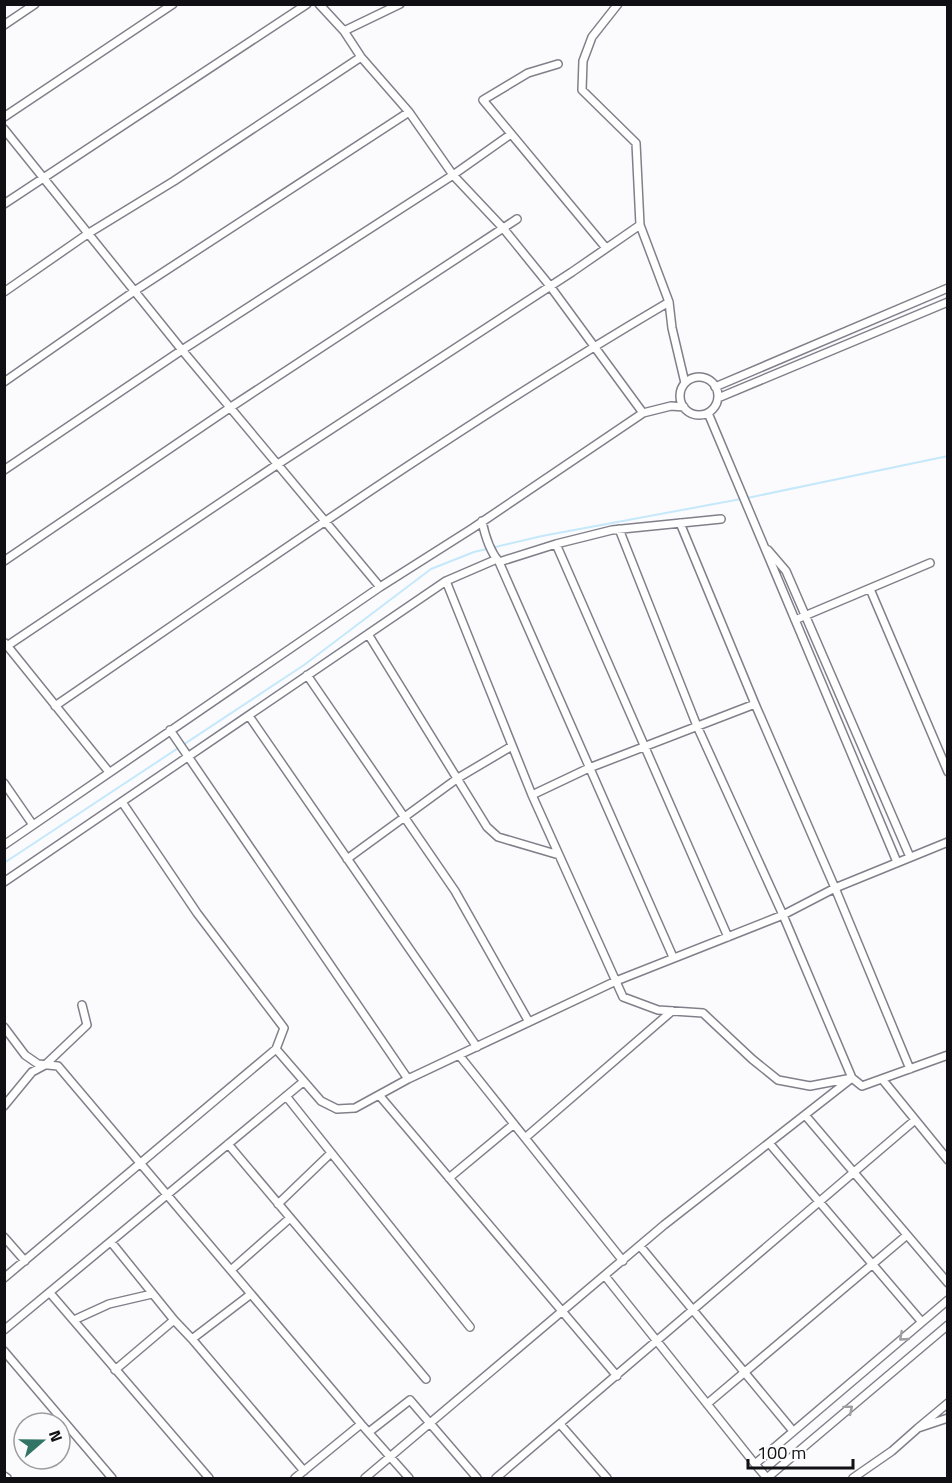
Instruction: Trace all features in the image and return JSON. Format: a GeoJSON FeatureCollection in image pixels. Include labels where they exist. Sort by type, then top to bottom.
{"type":"FeatureCollection","features":[{"type":"Feature","properties":{"kind":"street"},"geometry":{"type":"LineString","coordinates":[[4,25],[36,4]]}},
{"type":"Feature","properties":{"kind":"street"},"geometry":{"type":"LineString","coordinates":[[4,117],[173,4]]}},
{"type":"Feature","properties":{"kind":"street"},"geometry":{"type":"LineString","coordinates":[[4,204],[307,4]]}},
{"type":"Feature","properties":{"kind":"street"},"geometry":{"type":"LineString","coordinates":[[319,4],[344,31],[361,57],[409,112],[453,175],[503,228],[550,286],[643,413]]}},
{"type":"Feature","properties":{"kind":"street"},"geometry":{"type":"LineString","coordinates":[[344,31],[400,4]]}},
{"type":"Feature","properties":{"kind":"street"},"geometry":{"type":"LineString","coordinates":[[618,4],[592,37],[583,61],[582,90],[636,143],[640,225],[669,302],[672,328],[685,383],[680,394],[684,407],[692,414],[703,415],[713,409],[718,398],[716,387],[707,379],[699,378],[685,383]]}},
{"type":"Feature","properties":{"kind":"street"},"geometry":{"type":"LineString","coordinates":[[4,292],[89,233],[174,181],[361,57]]}},
{"type":"Feature","properties":{"kind":"street"},"geometry":{"type":"LineString","coordinates":[[558,64],[528,73],[483,100],[606,248]]}},
{"type":"Feature","properties":{"kind":"street"},"geometry":{"type":"LineString","coordinates":[[4,382],[136,290],[409,112]]}},
{"type":"Feature","properties":{"kind":"street"},"geometry":{"type":"LineString","coordinates":[[4,129],[136,290],[182,350],[380,587]]}},
{"type":"Feature","properties":{"kind":"street"},"geometry":{"type":"LineString","coordinates":[[4,470],[182,350],[453,175],[511,134]]}},
{"type":"Feature","properties":{"kind":"street"},"geometry":{"type":"LineString","coordinates":[[4,561],[231,407],[517,219]]}},
{"type":"Feature","properties":{"kind":"street"},"geometry":{"type":"LineString","coordinates":[[109,772],[6,644],[640,225]]}},
{"type":"Feature","properties":{"kind":"street"},"geometry":{"type":"LineString","coordinates":[[716,387],[948,288]]}},
{"type":"Feature","properties":{"kind":"street"},"geometry":{"type":"LineString","coordinates":[[55,706],[325,522],[593,347],[669,302]]}},
{"type":"Feature","properties":{"kind":"street"},"geometry":{"type":"LineString","coordinates":[[718,398],[948,302]]}},
{"type":"Feature","properties":{"kind":"street"},"geometry":{"type":"LineString","coordinates":[[4,845],[380,587],[643,413],[671,406],[684,407]]}},
{"type":"Feature","properties":{"kind":"street"},"geometry":{"type":"LineString","coordinates":[[708,413],[897,862]]}},
{"type":"Feature","properties":{"kind":"street"},"geometry":{"type":"LineString","coordinates":[[4,882],[446,581],[496,558],[619,529],[721,519]]}},
{"type":"Feature","properties":{"kind":"street"},"geometry":{"type":"LineString","coordinates":[[482,521],[485,535],[673,957]]}},
{"type":"Feature","properties":{"kind":"street"},"geometry":{"type":"LineString","coordinates":[[680,523],[910,1069]]}},
{"type":"Feature","properties":{"kind":"street"},"geometry":{"type":"LineString","coordinates":[[619,529],[697,726],[783,915],[852,1078],[862,1086],[948,1055]]}},
{"type":"Feature","properties":{"kind":"street"},"geometry":{"type":"LineString","coordinates":[[556,544],[728,937]]}},
{"type":"Feature","properties":{"kind":"street"},"geometry":{"type":"LineString","coordinates":[[764,545],[786,570],[910,857]]}},
{"type":"Feature","properties":{"kind":"street"},"geometry":{"type":"LineString","coordinates":[[795,620],[930,563]]}},
{"type":"Feature","properties":{"kind":"street"},"geometry":{"type":"LineString","coordinates":[[446,581],[532,795],[623,997],[658,1010],[704,1013],[752,1059],[778,1080],[810,1086],[852,1078]]}},
{"type":"Feature","properties":{"kind":"street"},"geometry":{"type":"LineString","coordinates":[[870,589],[948,772]]}},
{"type":"Feature","properties":{"kind":"street"},"geometry":{"type":"LineString","coordinates":[[368,634],[487,827],[498,837],[559,855]]}},
{"type":"Feature","properties":{"kind":"street"},"geometry":{"type":"LineString","coordinates":[[307,675],[455,891],[529,1022]]}},
{"type":"Feature","properties":{"kind":"street"},"geometry":{"type":"LineString","coordinates":[[532,795],[589,768],[755,704]]}},
{"type":"Feature","properties":{"kind":"street"},"geometry":{"type":"LineString","coordinates":[[249,716],[477,1047]]}},
{"type":"Feature","properties":{"kind":"street"},"geometry":{"type":"LineString","coordinates":[[170,730],[408,1080]]}},
{"type":"Feature","properties":{"kind":"street"},"geometry":{"type":"LineString","coordinates":[[347,859],[458,778],[512,746]]}},
{"type":"Feature","properties":{"kind":"street"},"geometry":{"type":"LineString","coordinates":[[4,783],[33,825]]}},
{"type":"Feature","properties":{"kind":"street"},"geometry":{"type":"LineString","coordinates":[[4,1278],[276,1049],[284,1028],[197,913],[122,802]]}},
{"type":"Feature","properties":{"kind":"street"},"geometry":{"type":"LineString","coordinates":[[276,1049],[321,1101],[337,1109],[355,1108],[459,1055],[616,981],[783,915],[835,888],[948,842]]}},
{"type":"Feature","properties":{"kind":"street"},"geometry":{"type":"LineString","coordinates":[[4,1106],[32,1072],[45,1065],[87,1024],[82,1005]]}},
{"type":"Feature","properties":{"kind":"street"},"geometry":{"type":"LineString","coordinates":[[525,1138],[672,1011]]}},
{"type":"Feature","properties":{"kind":"street"},"geometry":{"type":"LineString","coordinates":[[4,1027],[25,1055],[38,1064],[58,1066],[410,1479]]}},
{"type":"Feature","properties":{"kind":"street"},"geometry":{"type":"LineString","coordinates":[[459,1055],[623,1261]]}},
{"type":"Feature","properties":{"kind":"street"},"geometry":{"type":"LineString","coordinates":[[365,1479],[640,1246],[852,1078]]}},
{"type":"Feature","properties":{"kind":"street"},"geometry":{"type":"LineString","coordinates":[[882,1079],[948,1160]]}},
{"type":"Feature","properties":{"kind":"street"},"geometry":{"type":"LineString","coordinates":[[4,1330],[303,1082]]}},
{"type":"Feature","properties":{"kind":"street"},"geometry":{"type":"LineString","coordinates":[[379,1095],[617,1376]]}},
{"type":"Feature","properties":{"kind":"street"},"geometry":{"type":"LineString","coordinates":[[286,1096],[470,1327]]}},
{"type":"Feature","properties":{"kind":"street"},"geometry":{"type":"LineString","coordinates":[[805,1116],[948,1283]]}},
{"type":"Feature","properties":{"kind":"street"},"geometry":{"type":"LineString","coordinates":[[496,1479],[915,1120]]}},
{"type":"Feature","properties":{"kind":"street"},"geometry":{"type":"LineString","coordinates":[[449,1178],[514,1124]]}},
{"type":"Feature","properties":{"kind":"street"},"geometry":{"type":"LineString","coordinates":[[769,1143],[921,1321]]}},
{"type":"Feature","properties":{"kind":"street"},"geometry":{"type":"LineString","coordinates":[[228,1144],[426,1379]]}},
{"type":"Feature","properties":{"kind":"street"},"geometry":{"type":"LineString","coordinates":[[278,1204],[332,1153]]}},
{"type":"Feature","properties":{"kind":"street"},"geometry":{"type":"LineString","coordinates":[[231,1270],[290,1218]]}},
{"type":"Feature","properties":{"kind":"street"},"geometry":{"type":"LineString","coordinates":[[708,1404],[907,1236]]}},
{"type":"Feature","properties":{"kind":"street"},"geometry":{"type":"LineString","coordinates":[[4,1238],[25,1261]]}},
{"type":"Feature","properties":{"kind":"street"},"geometry":{"type":"LineString","coordinates":[[111,1242],[152,1294],[304,1471]]}},
{"type":"Feature","properties":{"kind":"street"},"geometry":{"type":"LineString","coordinates":[[640,1246],[793,1431]]}},
{"type":"Feature","properties":{"kind":"street"},"geometry":{"type":"LineString","coordinates":[[605,1276],[767,1478],[948,1325]]}},
{"type":"Feature","properties":{"kind":"street"},"geometry":{"type":"LineString","coordinates":[[50,1293],[209,1479]]}},
{"type":"Feature","properties":{"kind":"street"},"geometry":{"type":"LineString","coordinates":[[74,1320],[109,1304],[152,1294]]}},
{"type":"Feature","properties":{"kind":"street"},"geometry":{"type":"LineString","coordinates":[[192,1339],[251,1294]]}},
{"type":"Feature","properties":{"kind":"street"},"geometry":{"type":"LineString","coordinates":[[755,1464],[948,1300]]}},
{"type":"Feature","properties":{"kind":"street"},"geometry":{"type":"LineString","coordinates":[[115,1370],[174,1320]]}},
{"type":"Feature","properties":{"kind":"street"},"geometry":{"type":"LineString","coordinates":[[4,1351],[112,1479]]}},
{"type":"Feature","properties":{"kind":"street"},"geometry":{"type":"LineString","coordinates":[[369,1432],[410,1400],[477,1479]]}},
{"type":"Feature","properties":{"kind":"street"},"geometry":{"type":"LineString","coordinates":[[853,1479],[892,1451],[948,1402]]}},
{"type":"Feature","properties":{"kind":"street"},"geometry":{"type":"LineString","coordinates":[[918,1428],[948,1418]]}},
{"type":"Feature","properties":{"kind":"street"},"geometry":{"type":"LineString","coordinates":[[295,1479],[361,1424]]}},
{"type":"Feature","properties":{"kind":"street"},"geometry":{"type":"LineString","coordinates":[[560,1424],[607,1479]]}},
{"type":"Feature","properties":{"kind":"street"},"geometry":{"type":"LineString","coordinates":[[505,1471],[511,1479]]}},
{"type":"Feature","properties":{"kind":"waterway"},"geometry":{"type":"LineString","coordinates":[[747,498],[948,456]]}},
{"type":"Feature","properties":{"kind":"waterway"},"geometry":{"type":"LineString","coordinates":[[4,863],[304,665],[431,569],[474,552],[542,536],[741,499]]}}]}
